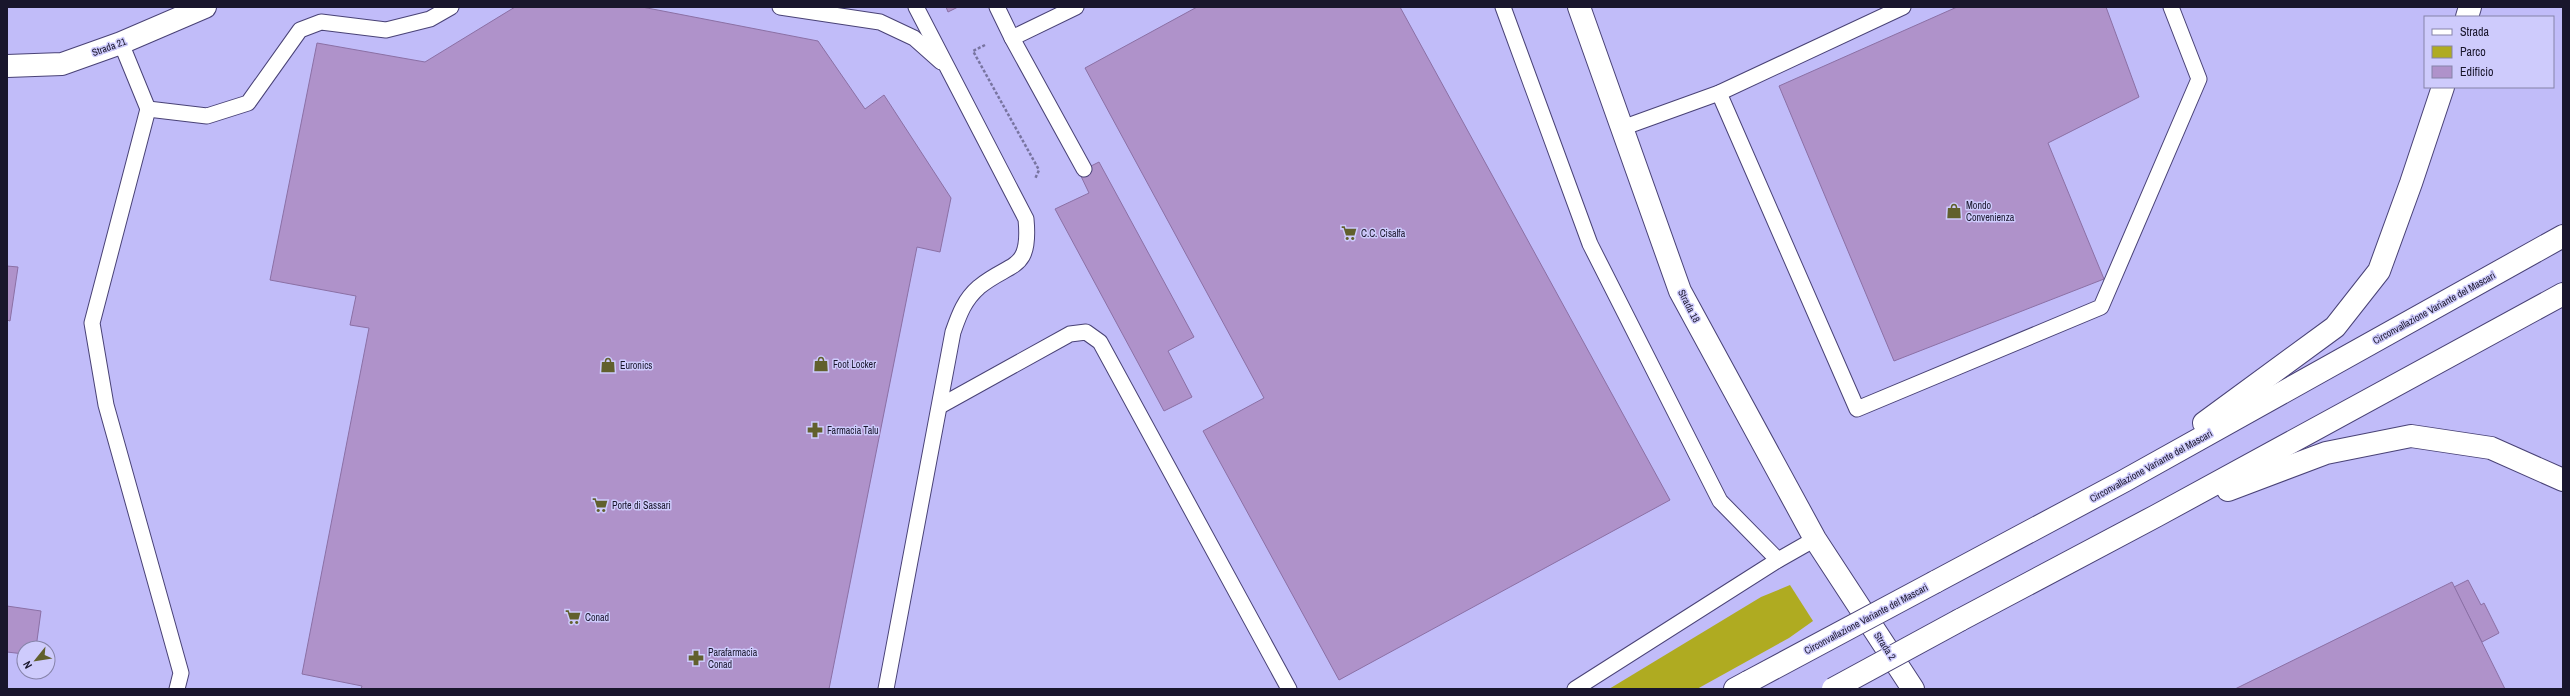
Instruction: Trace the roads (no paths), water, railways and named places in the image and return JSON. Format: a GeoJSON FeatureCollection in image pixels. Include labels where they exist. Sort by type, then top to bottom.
{"type":"FeatureCollection","features":[{"type":"Feature","properties":{"kind":"main road","name":"Strada 21"},"geometry":{"type":"LineString","coordinates":[[7,66],[62,64],[121,43],[205,7]]}},
{"type":"Feature","properties":{"kind":"main road","name":"Strada 18"},"geometry":{"type":"LineString","coordinates":[[1579,7],[1680,291],[1816,539],[1844,583]]}},
{"type":"Feature","properties":{"kind":"main road"},"geometry":{"type":"LineString","coordinates":[[2124,481],[2335,327],[2379,270],[2411,183],[2443,88]]}},
{"type":"Feature","properties":{"kind":"main road","name":"Circonvallazione Variante del Mascari"},"geometry":{"type":"LineString","coordinates":[[1741,686],[2124,481],[2563,236]]}},
{"type":"Feature","properties":{"kind":"main road"},"geometry":{"type":"LineString","coordinates":[[1833,689],[2156,516],[2563,294]]}},
{"type":"Feature","properties":{"kind":"main road"},"geometry":{"type":"LineString","coordinates":[[2156,516],[2326,454],[2411,436],[2491,448],[2563,480]]}},
{"type":"Feature","properties":{"kind":"main road","name":"Strada 2"},"geometry":{"type":"LineString","coordinates":[[1844,583],[1912,689]]}},
{"type":"Feature","properties":{"kind":"lane"},"geometry":{"type":"LineString","coordinates":[[148,109],[206,116],[248,103],[300,30],[321,22],[386,30],[430,19],[451,7]]}},
{"type":"Feature","properties":{"kind":"lane"},"geometry":{"type":"LineString","coordinates":[[780,7],[880,22],[914,38],[948,69]]}},
{"type":"Feature","properties":{"kind":"lane"},"geometry":{"type":"LineString","coordinates":[[886,689],[953,332],[962,306],[979,287],[1016,265],[1028,241],[1026,219],[916,7]]}},
{"type":"Feature","properties":{"kind":"lane"},"geometry":{"type":"LineString","coordinates":[[997,7],[1012,38],[1084,169]]}},
{"type":"Feature","properties":{"kind":"lane"},"geometry":{"type":"LineString","coordinates":[[1012,38],[1076,7]]}},
{"type":"Feature","properties":{"kind":"lane"},"geometry":{"type":"LineString","coordinates":[[1504,7],[1590,244],[1720,502],[1778,560]]}},
{"type":"Feature","properties":{"kind":"lane"},"geometry":{"type":"LineString","coordinates":[[1622,128],[1719,93],[1903,7]]}},
{"type":"Feature","properties":{"kind":"lane"},"geometry":{"type":"LineString","coordinates":[[1719,93],[1857,409],[2101,307],[2199,79],[2171,7]]}},
{"type":"Feature","properties":{"kind":"lane"},"geometry":{"type":"LineString","coordinates":[[121,43],[148,109],[92,323],[106,404],[181,673],[177,689]]}},
{"type":"Feature","properties":{"kind":"lane"},"geometry":{"type":"LineString","coordinates":[[940,406],[1070,334],[1086,332],[1100,342],[1289,689]]}},
{"type":"Feature","properties":{"kind":"lane"},"geometry":{"type":"LineString","coordinates":[[1575,689],[1778,560],[1816,539]]}},
{"type":"Feature","properties":{"kind":"place","name":"Mondo Convenienza"},"geometry":{"type":"Point","coordinates":[1954,211]}},
{"type":"Feature","properties":{"kind":"place","name":"C.C. Cisalfa"},"geometry":{"type":"Point","coordinates":[1349,233]}},
{"type":"Feature","properties":{"kind":"place","name":"Foot Locker"},"geometry":{"type":"Point","coordinates":[821,364]}},
{"type":"Feature","properties":{"kind":"place","name":"Euronics"},"geometry":{"type":"Point","coordinates":[608,365]}},
{"type":"Feature","properties":{"kind":"place","name":"Farmacia Talu"},"geometry":{"type":"Point","coordinates":[815,430]}},
{"type":"Feature","properties":{"kind":"place","name":"Porte di Sassari"},"geometry":{"type":"Point","coordinates":[600,505]}},
{"type":"Feature","properties":{"kind":"place","name":"Conad"},"geometry":{"type":"Point","coordinates":[573,617]}},
{"type":"Feature","properties":{"kind":"place","name":"Parafarmacia Conad"},"geometry":{"type":"Point","coordinates":[696,658]}}]}
